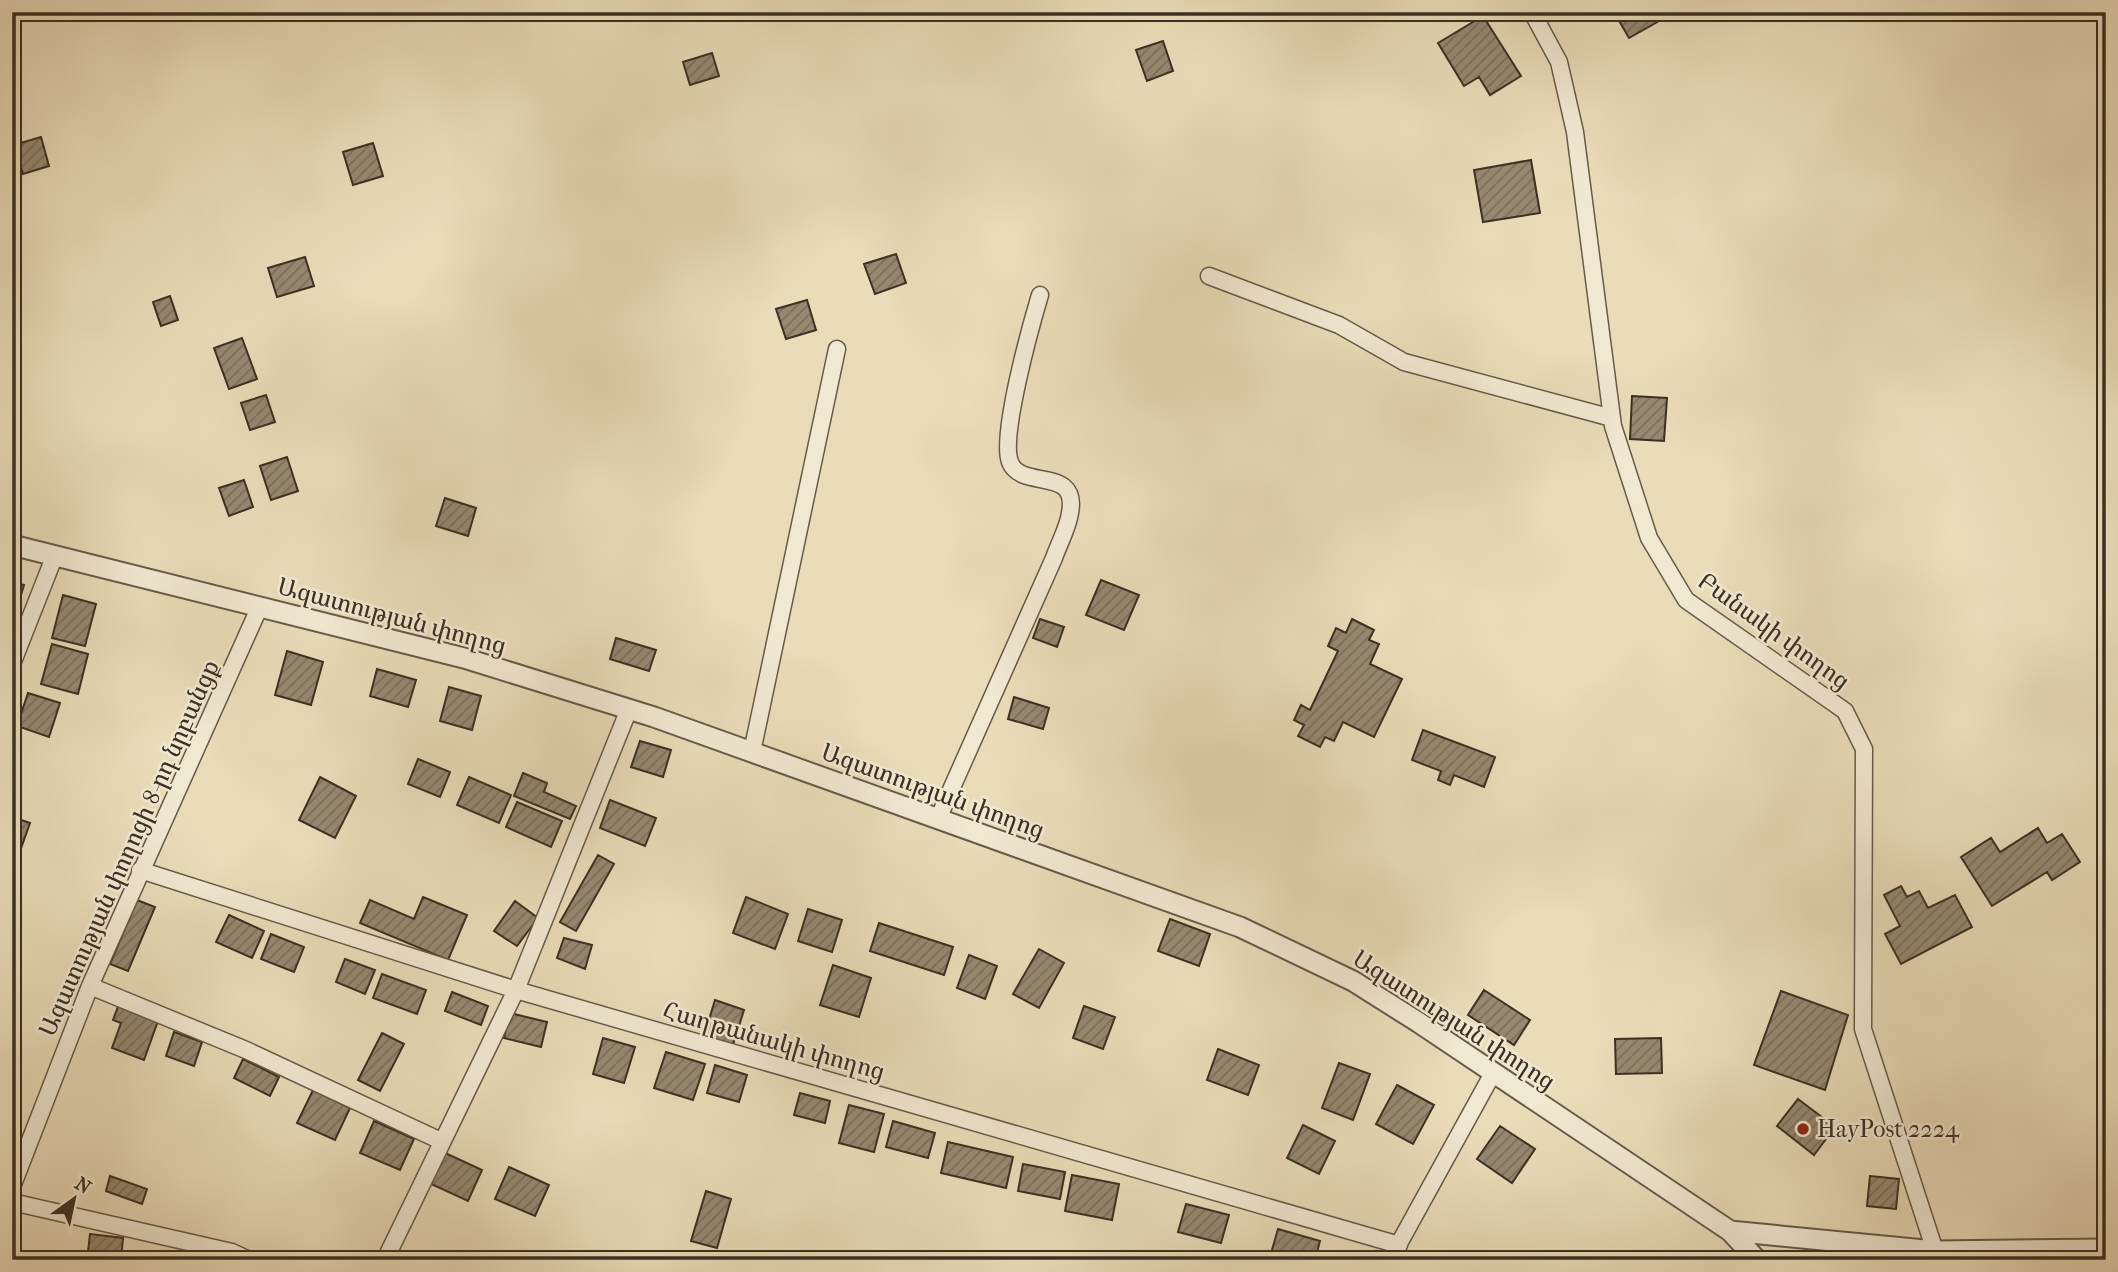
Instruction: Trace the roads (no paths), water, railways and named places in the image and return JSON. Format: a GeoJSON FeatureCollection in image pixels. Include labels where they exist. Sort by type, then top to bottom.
{"type":"FeatureCollection","features":[{"type":"Feature","properties":{"kind":"street","name":"Բանակի փողոց"},"geometry":{"type":"LineString","coordinates":[[1532,12],[1559,62],[1575,132],[1612,418],[1649,538],[1685,600],[1845,711],[1864,749],[1863,1029],[1935,1251]]}},
{"type":"Feature","properties":{"kind":"street"},"geometry":{"type":"LineString","coordinates":[[1209,275],[1339,325],[1404,362],[1612,418]]}},
{"type":"Feature","properties":{"kind":"street"},"geometry":{"type":"LineString","coordinates":[[938,819],[1054,558],[1070,515],[1072,499],[1069,490],[1057,483],[1020,473],[1011,465],[1007,452],[1017,386],[1040,295]]}},
{"type":"Feature","properties":{"kind":"street"},"geometry":{"type":"LineString","coordinates":[[752,752],[837,349]]}},
{"type":"Feature","properties":{"kind":"street","name":"Ազատության փողոց"},"geometry":{"type":"LineString","coordinates":[[12,545],[464,657],[629,709],[1240,927],[1353,981],[1419,1022],[1730,1231],[1757,1260]]}},
{"type":"Feature","properties":{"kind":"street"},"geometry":{"type":"LineString","coordinates":[[12,664],[55,555]]}},
{"type":"Feature","properties":{"kind":"street","name":"Ազատության փողոցի 8-րդ նրբանցք"},"geometry":{"type":"LineString","coordinates":[[12,1186],[90,986],[260,606]]}},
{"type":"Feature","properties":{"kind":"street"},"geometry":{"type":"LineString","coordinates":[[385,1260],[516,990],[629,709]]}},
{"type":"Feature","properties":{"kind":"street","name":"Հաղթանակի փողոց"},"geometry":{"type":"LineString","coordinates":[[140,870],[516,990],[1399,1245]]}},
{"type":"Feature","properties":{"kind":"street"},"geometry":{"type":"LineString","coordinates":[[90,986],[246,1050],[442,1141]]}},
{"type":"Feature","properties":{"kind":"street"},"geometry":{"type":"LineString","coordinates":[[1390,1260],[1493,1073]]}},
{"type":"Feature","properties":{"kind":"street"},"geometry":{"type":"LineString","coordinates":[[12,1202],[232,1252],[249,1260]]}},
{"type":"Feature","properties":{"kind":"street"},"geometry":{"type":"LineString","coordinates":[[1730,1231],[1935,1251],[2106,1250]]}},
{"type":"Feature","properties":{"kind":"place","name":"HayPost 2224"},"geometry":{"type":"Point","coordinates":[1803,1129]}}]}
